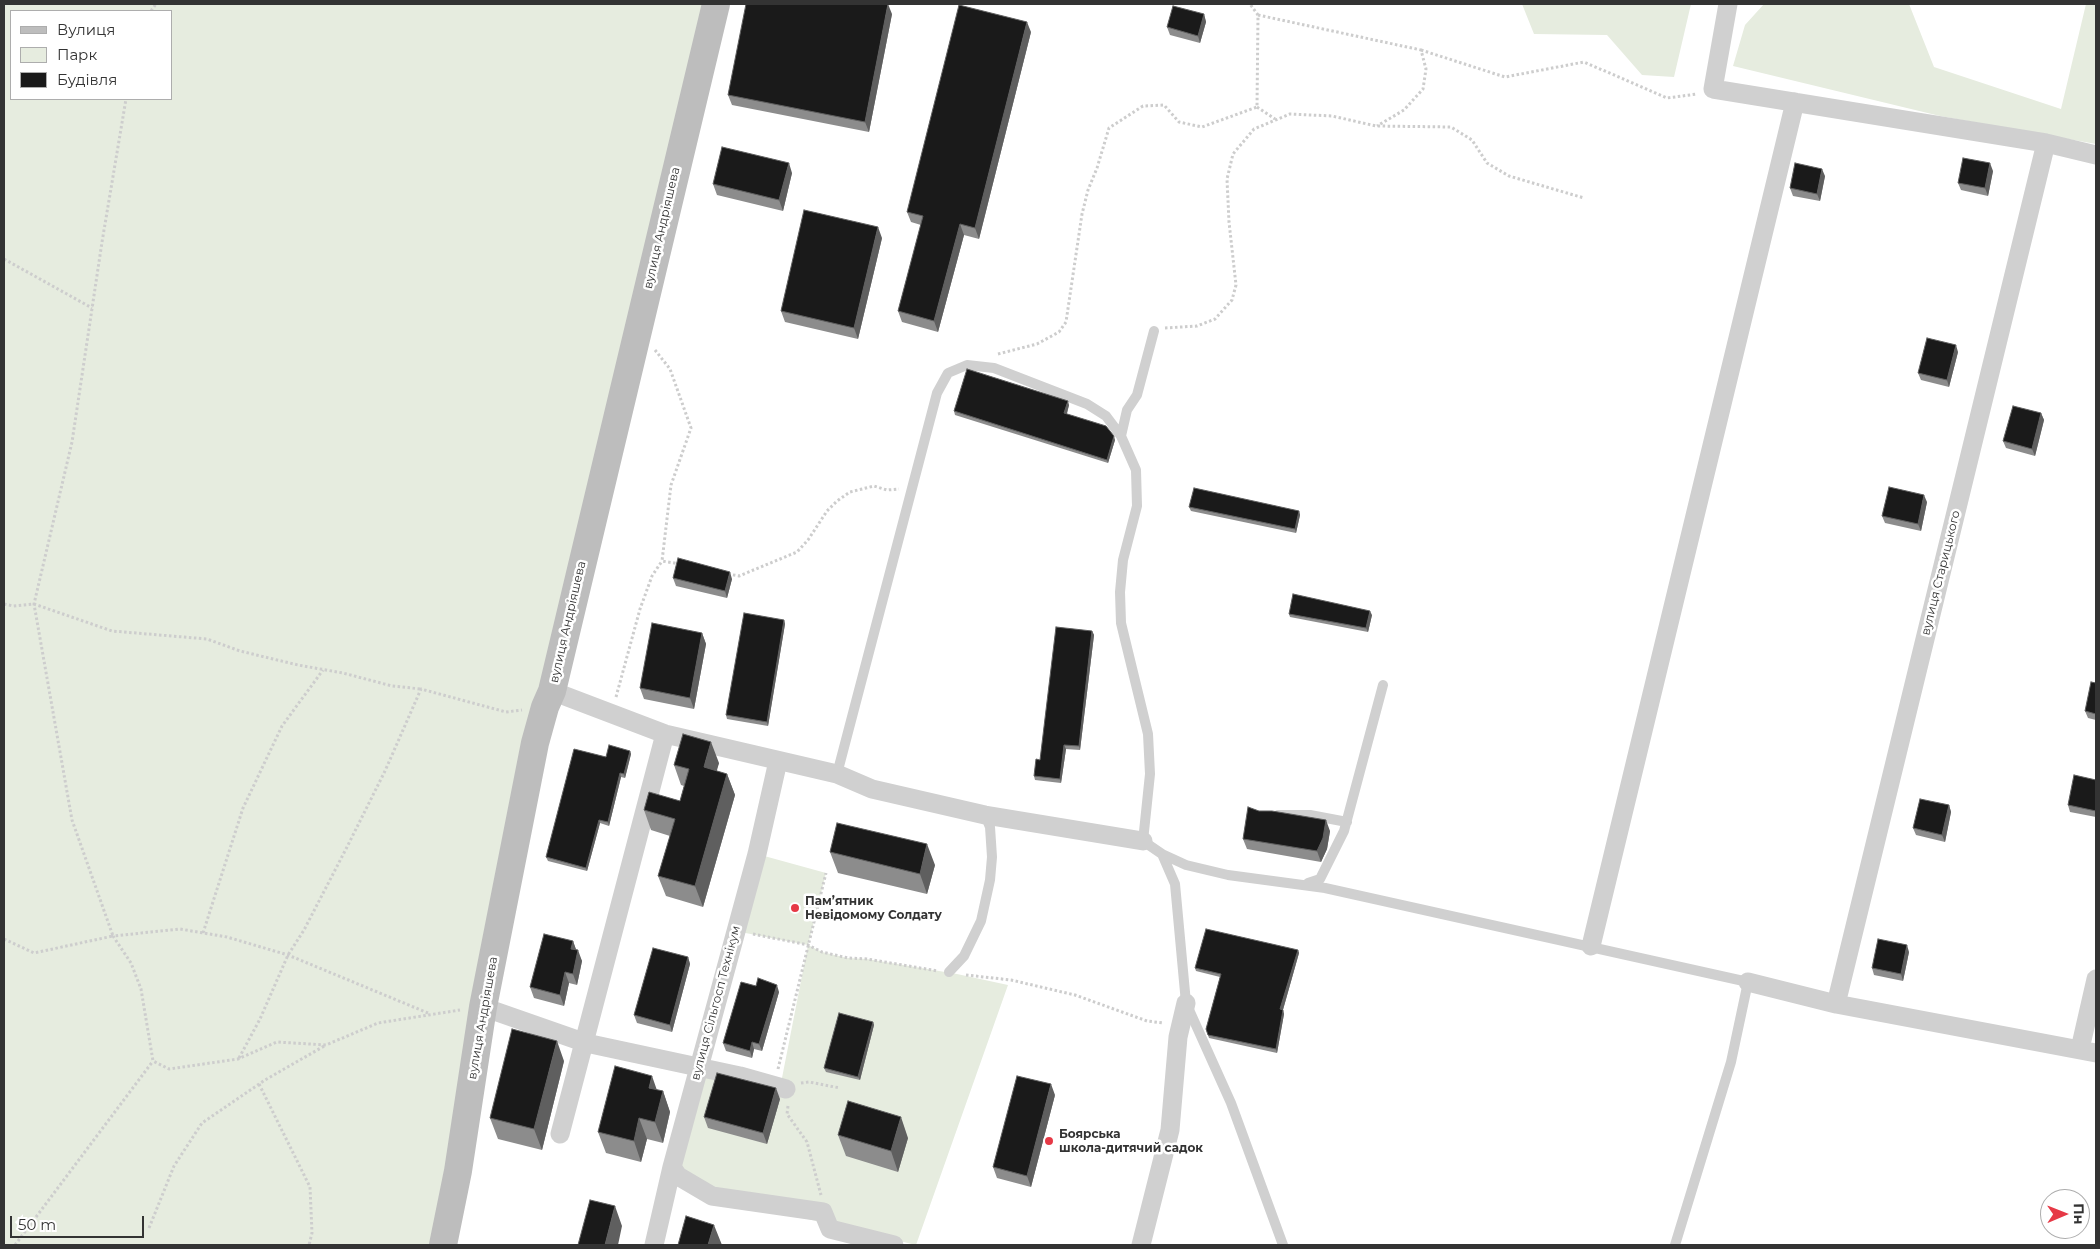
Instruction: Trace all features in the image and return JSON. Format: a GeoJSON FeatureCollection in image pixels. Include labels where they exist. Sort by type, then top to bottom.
{"type":"FeatureCollection","features":[{"type":"Feature","properties":{"kind":"street","name":"вулиця Андріяшева"},"geometry":{"type":"LineString","coordinates":[[443,1245],[458,1171],[483,1007],[535,743],[548,699],[716,4]]}},
{"type":"Feature","properties":{"kind":"street"},"geometry":{"type":"LineString","coordinates":[[1728,4],[1713,88],[2046,143],[2096,155]]}},
{"type":"Feature","properties":{"kind":"street"},"geometry":{"type":"LineString","coordinates":[[1591,946],[1795,102]]}},
{"type":"Feature","properties":{"kind":"street","name":"вулиця Старицького"},"geometry":{"type":"LineString","coordinates":[[1836,1004],[2046,143]]}},
{"type":"Feature","properties":{"kind":"street"},"geometry":{"type":"LineString","coordinates":[[548,699],[611,714],[665,734],[836,774],[872,789],[985,815],[1143,841]]}},
{"type":"Feature","properties":{"kind":"street"},"geometry":{"type":"LineString","coordinates":[[560,1134],[586,1043],[665,734]]}},
{"type":"Feature","properties":{"kind":"street","name":"вулиця Сільгосп Технікум"},"geometry":{"type":"LineString","coordinates":[[654,1245],[672,1168],[757,854],[778,761]]}},
{"type":"Feature","properties":{"kind":"street"},"geometry":{"type":"LineString","coordinates":[[1748,982],[1836,1004],[2088,1051],[2096,979]]}},
{"type":"Feature","properties":{"kind":"street"},"geometry":{"type":"LineString","coordinates":[[1141,1245],[1170,1130],[1178,1037],[1186,1003]]}},
{"type":"Feature","properties":{"kind":"street"},"geometry":{"type":"LineString","coordinates":[[483,1007],[586,1043],[780,1087]]}},
{"type":"Feature","properties":{"kind":"street"},"geometry":{"type":"LineString","coordinates":[[672,1168],[678,1176],[712,1196],[823,1212],[830,1229],[894,1245]]}},
{"type":"Feature","properties":{"kind":"lane"},"geometry":{"type":"LineString","coordinates":[[1121,436],[1127,410],[1137,395],[1154,331]]}},
{"type":"Feature","properties":{"kind":"lane"},"geometry":{"type":"LineString","coordinates":[[836,774],[937,393],[948,373],[967,365],[994,368],[1087,404],[1106,416],[1121,436],[1136,470],[1137,506],[1123,560],[1120,592],[1121,623],[1148,734],[1150,774],[1143,841],[1162,854],[1186,865],[1228,875],[1304,884],[1748,982],[1731,1062],[1675,1245]]}},
{"type":"Feature","properties":{"kind":"lane"},"geometry":{"type":"LineString","coordinates":[[1304,884],[1320,879],[1332,860],[1347,822],[1383,685]]}},
{"type":"Feature","properties":{"kind":"lane"},"geometry":{"type":"LineString","coordinates":[[949,972],[964,956],[981,921],[990,880],[992,857],[990,827],[985,815]]}},
{"type":"Feature","properties":{"kind":"lane"},"geometry":{"type":"LineString","coordinates":[[1263,815],[1310,815],[1347,822]]}},
{"type":"Feature","properties":{"kind":"lane"},"geometry":{"type":"LineString","coordinates":[[1162,854],[1175,884],[1186,1003],[1231,1103],[1283,1245]]}},
{"type":"Feature","properties":{"kind":"path"},"geometry":{"type":"LineString","coordinates":[[1250,4],[1258,15],[1257,107]]}},
{"type":"Feature","properties":{"kind":"path"},"geometry":{"type":"LineString","coordinates":[[1258,15],[1421,50],[1505,77],[1584,62],[1667,98],[1698,94],[1699,88],[1713,88]]}},
{"type":"Feature","properties":{"kind":"path"},"geometry":{"type":"LineString","coordinates":[[1376,126],[1404,110],[1423,89],[1426,69],[1421,50]]}},
{"type":"Feature","properties":{"kind":"path"},"geometry":{"type":"LineString","coordinates":[[15,1245],[153,1061],[141,989],[131,963],[113,936],[72,820],[34,604],[72,442],[126,100]]}},
{"type":"Feature","properties":{"kind":"path"},"geometry":{"type":"LineString","coordinates":[[967,365],[1037,344],[1059,332],[1066,322],[1082,214],[1109,128],[1143,106],[1164,105],[1179,122],[1202,127],[1257,107]]}},
{"type":"Feature","properties":{"kind":"path"},"geometry":{"type":"LineString","coordinates":[[1257,107],[1276,120]]}},
{"type":"Feature","properties":{"kind":"path"},"geometry":{"type":"LineString","coordinates":[[1154,331],[1197,326],[1216,318],[1232,300],[1236,285],[1229,222],[1227,179],[1233,154],[1254,128],[1290,114],[1332,116],[1376,126],[1450,127],[1472,140],[1487,163],[1508,176],[1584,198]]}},
{"type":"Feature","properties":{"kind":"path"},"geometry":{"type":"LineString","coordinates":[[4,259],[92,308]]}},
{"type":"Feature","properties":{"kind":"path"},"geometry":{"type":"LineString","coordinates":[[611,714],[640,608],[652,576],[662,561],[670,484],[691,428],[670,369],[638,329]]}},
{"type":"Feature","properties":{"kind":"path"},"geometry":{"type":"LineString","coordinates":[[723,573],[739,576],[797,552],[808,540],[827,511],[836,501],[850,492],[874,486],[898,490],[913,482]]}},
{"type":"Feature","properties":{"kind":"path"},"geometry":{"type":"LineString","coordinates":[[662,561],[681,564]]}},
{"type":"Feature","properties":{"kind":"path"},"geometry":{"type":"LineString","coordinates":[[4,604],[13,606],[34,604],[112,630],[208,639],[240,651],[392,686],[420,689],[506,712],[548,699]]}},
{"type":"Feature","properties":{"kind":"path"},"geometry":{"type":"LineString","coordinates":[[203,933],[244,808],[282,726],[323,670]]}},
{"type":"Feature","properties":{"kind":"path"},"geometry":{"type":"LineString","coordinates":[[238,1059],[260,1018],[288,955],[304,930],[356,830],[420,689]]}},
{"type":"Feature","properties":{"kind":"path"},"geometry":{"type":"LineString","coordinates":[[823,1212],[819,1185],[807,1142],[787,1114],[780,1087],[826,873]]}},
{"type":"Feature","properties":{"kind":"path"},"geometry":{"type":"LineString","coordinates":[[5,938],[34,953],[113,936],[180,929],[227,937],[288,955],[428,1014]]}},
{"type":"Feature","properties":{"kind":"path"},"geometry":{"type":"LineString","coordinates":[[149,1228],[174,1166],[202,1123],[259,1084],[326,1045],[378,1023],[483,1007]]}},
{"type":"Feature","properties":{"kind":"path"},"geometry":{"type":"LineString","coordinates":[[153,1061],[168,1068],[238,1059],[277,1042],[326,1045]]}},
{"type":"Feature","properties":{"kind":"path"},"geometry":{"type":"LineString","coordinates":[[780,1087],[809,1082],[840,1088]]}},
{"type":"Feature","properties":{"kind":"path"},"geometry":{"type":"LineString","coordinates":[[259,1084],[310,1188],[312,1233],[309,1245]]}},
{"type":"Feature","properties":{"kind":"green space"},"geometry":{"type":"Polygon","coordinates":[[[4,4],[714,4],[552,691],[442,1245],[4,1245],[4,4]]]}},
{"type":"Feature","properties":{"kind":"green space"},"geometry":{"type":"Polygon","coordinates":[[[1522,4],[1691,4],[1674,77],[1642,75],[1607,35],[1534,34],[1522,4]]]}},
{"type":"Feature","properties":{"kind":"green space"},"geometry":{"type":"Polygon","coordinates":[[[1764,4],[1909,4],[1934,67],[2061,109],[2086,4],[2096,4],[2096,144],[1940,116],[1733,66],[1745,25],[1764,4]]]}},
{"type":"Feature","properties":{"kind":"green space"},"geometry":{"type":"Polygon","coordinates":[[[757,854],[826,873],[808,945],[735,931],[757,854]]]}},
{"type":"Feature","properties":{"kind":"green space"},"geometry":{"type":"Polygon","coordinates":[[[808,945],[822,952],[847,958],[867,959],[957,974],[1008,985],[916,1245],[712,1196],[678,1176],[699,1068],[781,1083],[808,945]]]}},
{"type":"Feature","properties":{"kind":"building"},"geometry":{"type":"Polygon","coordinates":[[[746,4],[888,4],[865,122],[728,95],[746,4]]]}},
{"type":"Feature","properties":{"kind":"building"},"geometry":{"type":"Polygon","coordinates":[[[959,5],[1027,22],[975,228],[960,224],[934,321],[898,311],[923,216],[907,212],[959,5]]]}},
{"type":"Feature","properties":{"kind":"building"},"geometry":{"type":"Polygon","coordinates":[[[1173,6],[1204,14],[1198,36],[1167,27],[1173,6]]]}},
{"type":"Feature","properties":{"kind":"building"},"geometry":{"type":"Polygon","coordinates":[[[722,147],[789,163],[779,200],[713,184],[722,147]]]}},
{"type":"Feature","properties":{"kind":"building"},"geometry":{"type":"Polygon","coordinates":[[[1963,158],[1990,163],[1985,188],[1958,183],[1963,158]]]}},
{"type":"Feature","properties":{"kind":"building"},"geometry":{"type":"Polygon","coordinates":[[[1795,163],[1822,169],[1817,194],[1790,188],[1795,163]]]}},
{"type":"Feature","properties":{"kind":"building"},"geometry":{"type":"Polygon","coordinates":[[[804,210],[878,227],[854,328],[781,311],[804,210]]]}},
{"type":"Feature","properties":{"kind":"building"},"geometry":{"type":"Polygon","coordinates":[[[1927,338],[1956,345],[1947,380],[1918,373],[1927,338]]]}},
{"type":"Feature","properties":{"kind":"building"},"geometry":{"type":"Polygon","coordinates":[[[967,369],[1068,401],[1064,413],[1106,426],[1114,436],[1107,460],[954,411],[967,369]]]}},
{"type":"Feature","properties":{"kind":"building"},"geometry":{"type":"Polygon","coordinates":[[[2013,406],[2041,413],[2032,449],[2003,441],[2013,406]]]}},
{"type":"Feature","properties":{"kind":"building"},"geometry":{"type":"Polygon","coordinates":[[[1889,487],[1924,495],[1918,524],[1882,516],[1889,487]]]}},
{"type":"Feature","properties":{"kind":"building"},"geometry":{"type":"Polygon","coordinates":[[[1194,488],[1299,511],[1295,529],[1189,507],[1194,488]]]}},
{"type":"Feature","properties":{"kind":"building"},"geometry":{"type":"Polygon","coordinates":[[[678,558],[730,572],[725,591],[673,578],[678,558]]]}},
{"type":"Feature","properties":{"kind":"building"},"geometry":{"type":"Polygon","coordinates":[[[1293,594],[1370,611],[1366,628],[1289,614],[1293,594]]]}},
{"type":"Feature","properties":{"kind":"building"},"geometry":{"type":"Polygon","coordinates":[[[744,613],[784,620],[767,722],[726,715],[744,613]]]}},
{"type":"Feature","properties":{"kind":"building"},"geometry":{"type":"Polygon","coordinates":[[[652,623],[702,633],[690,698],[640,688],[652,623]]]}},
{"type":"Feature","properties":{"kind":"building"},"geometry":{"type":"Polygon","coordinates":[[[1056,627],[1092,631],[1079,746],[1064,745],[1060,779],[1034,776],[1036,759],[1040,760],[1056,627]]]}},
{"type":"Feature","properties":{"kind":"building"},"geometry":{"type":"Polygon","coordinates":[[[2091,682],[2096,683],[2096,714],[2085,711],[2091,682]]]}},
{"type":"Feature","properties":{"kind":"building"},"geometry":{"type":"Polygon","coordinates":[[[683,734],[711,742],[704,767],[727,774],[695,886],[658,876],[675,819],[644,810],[649,792],[680,801],[689,769],[674,765],[683,734]]]}},
{"type":"Feature","properties":{"kind":"building"},"geometry":{"type":"Polygon","coordinates":[[[609,745],[630,751],[624,774],[620,773],[608,822],[599,820],[586,868],[546,857],[574,749],[606,757],[609,745]]]}},
{"type":"Feature","properties":{"kind":"building"},"geometry":{"type":"Polygon","coordinates":[[[2074,775],[2096,780],[2096,811],[2068,805],[2074,775]]]}},
{"type":"Feature","properties":{"kind":"building"},"geometry":{"type":"Polygon","coordinates":[[[1920,799],[1949,805],[1942,835],[1913,828],[1920,799]]]}},
{"type":"Feature","properties":{"kind":"building"},"geometry":{"type":"Polygon","coordinates":[[[1248,807],[1259,811],[1272,811],[1326,820],[1323,838],[1317,851],[1243,839],[1248,807]]]}},
{"type":"Feature","properties":{"kind":"building"},"geometry":{"type":"Polygon","coordinates":[[[837,823],[927,844],[920,874],[830,852],[837,823]]]}},
{"type":"Feature","properties":{"kind":"building"},"geometry":{"type":"Polygon","coordinates":[[[1206,929],[1298,950],[1280,1009],[1283,1010],[1276,1049],[1208,1035],[1206,1029],[1221,974],[1195,968],[1206,929]]]}},
{"type":"Feature","properties":{"kind":"building"},"geometry":{"type":"Polygon","coordinates":[[[544,934],[573,941],[571,949],[578,950],[573,974],[565,972],[560,995],[530,987],[544,934]]]}},
{"type":"Feature","properties":{"kind":"building"},"geometry":{"type":"Polygon","coordinates":[[[1878,939],[1907,945],[1901,974],[1872,968],[1878,939]]]}},
{"type":"Feature","properties":{"kind":"building"},"geometry":{"type":"Polygon","coordinates":[[[653,948],[688,957],[670,1025],[634,1015],[653,948]]]}},
{"type":"Feature","properties":{"kind":"building"},"geometry":{"type":"Polygon","coordinates":[[[758,978],[777,985],[759,1044],[752,1042],[750,1051],[723,1043],[741,982],[756,986],[758,978]]]}},
{"type":"Feature","properties":{"kind":"building"},"geometry":{"type":"Polygon","coordinates":[[[839,1013],[873,1022],[858,1077],[824,1068],[839,1013]]]}},
{"type":"Feature","properties":{"kind":"building"},"geometry":{"type":"Polygon","coordinates":[[[512,1029],[557,1041],[534,1129],[490,1118],[512,1029]]]}},
{"type":"Feature","properties":{"kind":"building"},"geometry":{"type":"Polygon","coordinates":[[[615,1066],[652,1076],[649,1088],[663,1091],[655,1122],[639,1118],[634,1141],[598,1132],[615,1066]]]}},
{"type":"Feature","properties":{"kind":"building"},"geometry":{"type":"Polygon","coordinates":[[[717,1073],[776,1088],[763,1133],[704,1117],[717,1073]]]}},
{"type":"Feature","properties":{"kind":"building"},"geometry":{"type":"Polygon","coordinates":[[[1017,1076],[1051,1084],[1027,1176],[993,1167],[1017,1076]]]}},
{"type":"Feature","properties":{"kind":"building"},"geometry":{"type":"Polygon","coordinates":[[[848,1101],[901,1117],[891,1151],[838,1135],[848,1101]]]}},
{"type":"Feature","properties":{"kind":"building"},"geometry":{"type":"Polygon","coordinates":[[[590,1200],[615,1206],[605,1245],[578,1245],[590,1200]]]}},
{"type":"Feature","properties":{"kind":"building"},"geometry":{"type":"Polygon","coordinates":[[[686,1216],[714,1225],[708,1245],[678,1245],[686,1216]]]}},
{"type":"Feature","properties":{"kind":"place","name":"Пам’ятник Невідомому Солдату"},"geometry":{"type":"Point","coordinates":[795,908]}},
{"type":"Feature","properties":{"kind":"place","name":"Боярська школа-дитячий садок"},"geometry":{"type":"Point","coordinates":[1049,1141]}}]}
